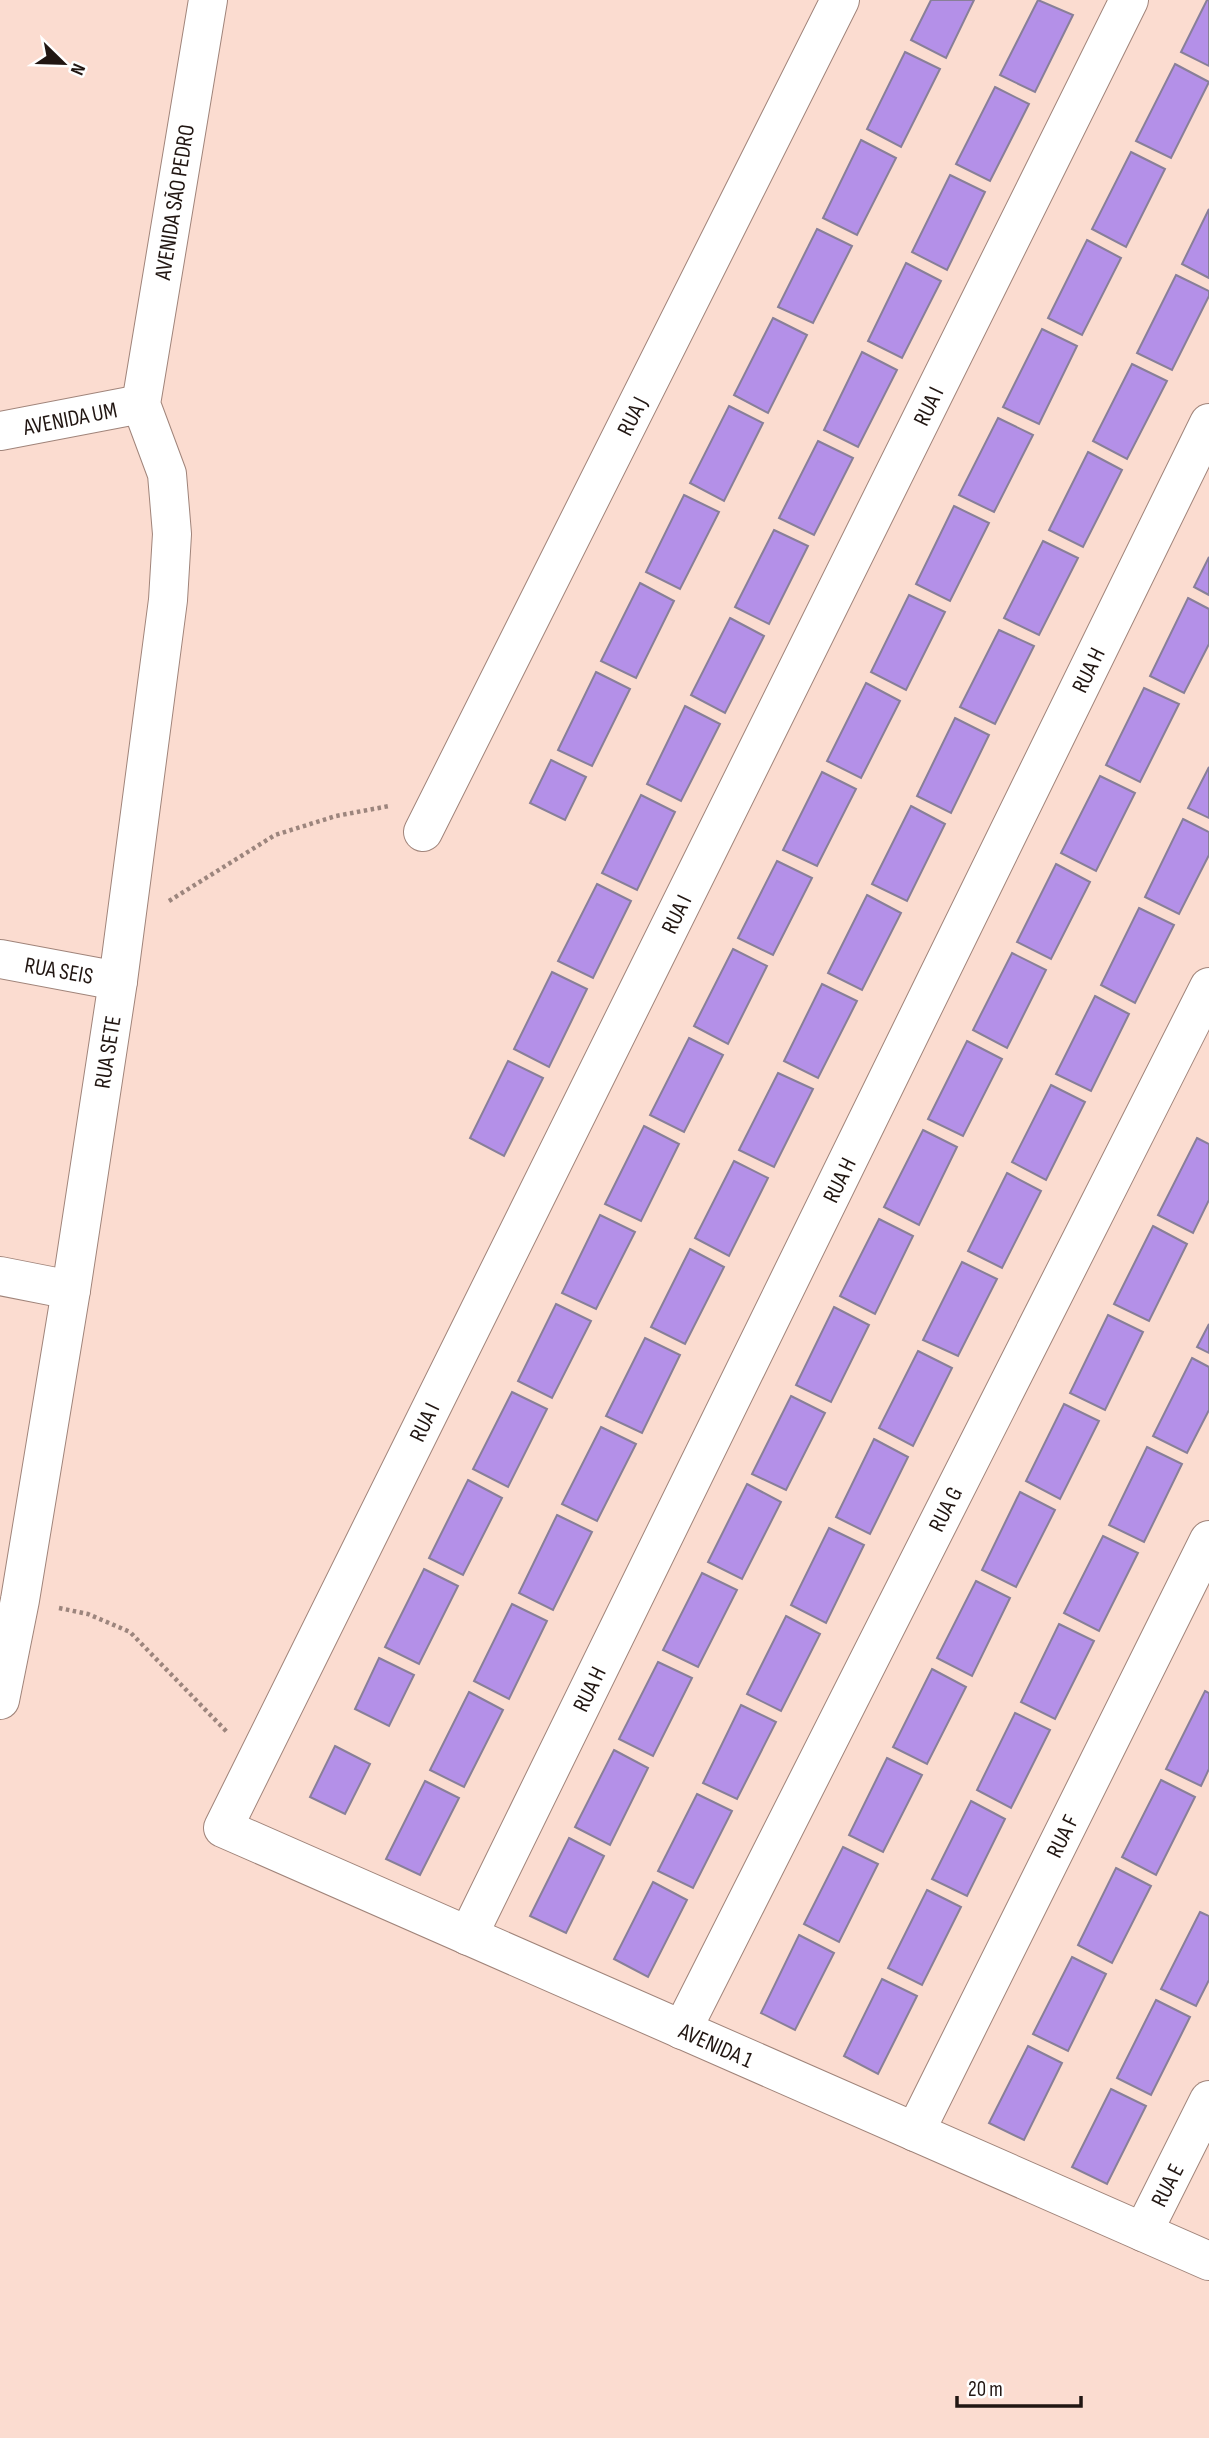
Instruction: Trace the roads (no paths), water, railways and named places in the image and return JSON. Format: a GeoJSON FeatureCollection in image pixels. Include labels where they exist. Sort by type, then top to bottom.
{"type":"FeatureCollection","features":[{"type":"Feature","properties":{"kind":"street","name":"AVENIDA SÃO PEDRO"},"geometry":{"type":"LineString","coordinates":[[141,404],[208,0]]}},
{"type":"Feature","properties":{"kind":"street","name":"RUA J"},"geometry":{"type":"LineString","coordinates":[[424,832],[840,0]]}},
{"type":"Feature","properties":{"kind":"street","name":"RUA I"},"geometry":{"type":"LineString","coordinates":[[223,1828],[1129,0]]}},
{"type":"Feature","properties":{"kind":"street","name":"AVENIDA UM"},"geometry":{"type":"LineString","coordinates":[[0,431],[141,404]]}},
{"type":"Feature","properties":{"kind":"street","name":"RUA SETE"},"geometry":{"type":"LineString","coordinates":[[0,1700],[10,1598],[71,1290],[118,981],[168,600],[172,534],[167,474],[141,404]]}},
{"type":"Feature","properties":{"kind":"street","name":"RUA H"},"geometry":{"type":"LineString","coordinates":[[468,1936],[1209,423]]}},
{"type":"Feature","properties":{"kind":"street","name":"RUA SEIS"},"geometry":{"type":"LineString","coordinates":[[0,959],[118,981]]}},
{"type":"Feature","properties":{"kind":"street","name":"RUA G"},"geometry":{"type":"LineString","coordinates":[[682,2030],[1209,987]]}},
{"type":"Feature","properties":{"kind":"street"},"geometry":{"type":"LineString","coordinates":[[0,1276],[71,1290]]}},
{"type":"Feature","properties":{"kind":"street","name":"RUA F"},"geometry":{"type":"LineString","coordinates":[[915,2132],[1209,1540]]}},
{"type":"Feature","properties":{"kind":"street","name":"AVENIDA 1"},"geometry":{"type":"LineString","coordinates":[[223,1828],[1209,2261]]}},
{"type":"Feature","properties":{"kind":"street","name":"RUA E"},"geometry":{"type":"LineString","coordinates":[[1143,2232],[1209,2100]]}}]}
